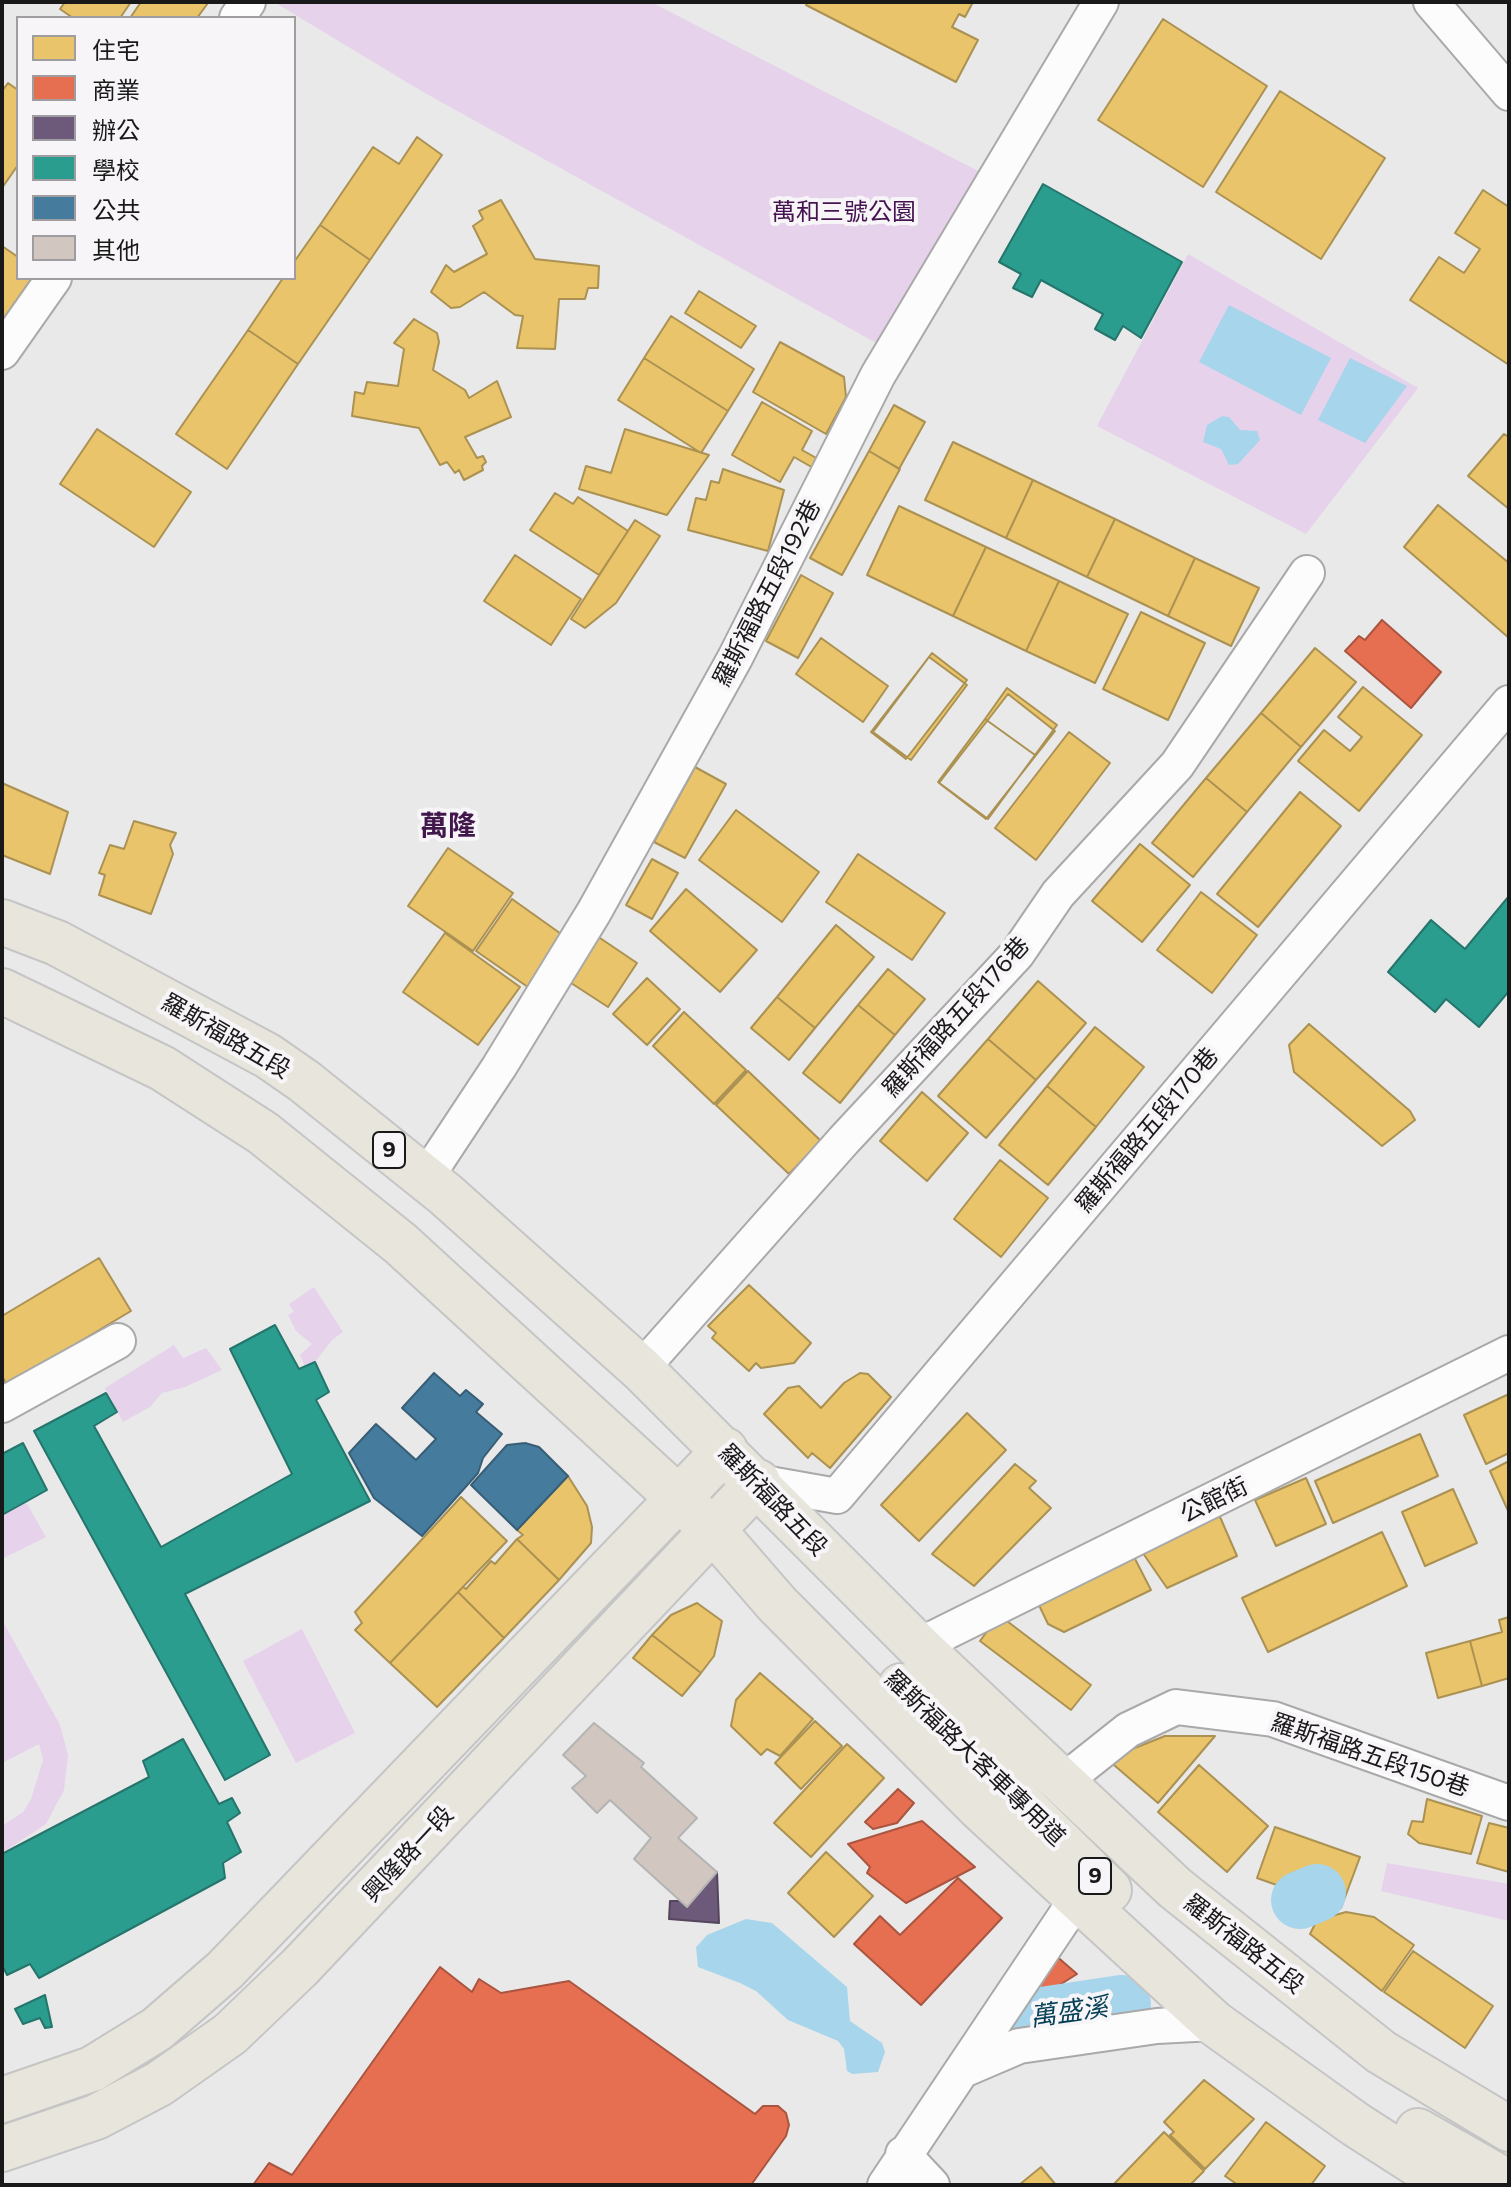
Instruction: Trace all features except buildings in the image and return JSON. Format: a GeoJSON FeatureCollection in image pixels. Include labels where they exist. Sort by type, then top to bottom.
{"type":"FeatureCollection","features":[{"type":"Feature","properties":{"kind":"main road","name":"羅斯福路五段"},"geometry":{"type":"LineString","coordinates":[[2,922],[57,943],[268,1056],[425,1179],[641,1369],[758,1482],[918,1646],[1060,1784],[1175,1888],[1381,2052],[1509,2129]]}},
{"type":"Feature","properties":{"kind":"main road","name":"9"},"geometry":{"type":"LineString","coordinates":[[2,991],[162,1068],[263,1133],[401,1244],[712,1529],[777,1604],[1076,1900],[1214,2023],[1355,2124],[1450,2185]]}},
{"type":"Feature","properties":{"kind":"main road","name":"興隆路一段"},"geometry":{"type":"LineString","coordinates":[[2,2100],[92,2069],[157,2029],[225,1970],[725,1450]]}},
{"type":"Feature","properties":{"kind":"main road","name":"興隆路一段"},"geometry":{"type":"LineString","coordinates":[[2,2149],[96,2117],[159,2084],[230,2034],[300,1967],[758,1482]]}},
{"type":"Feature","properties":{"kind":"main road","name":"羅斯福路大客車專用道"},"geometry":{"type":"LineString","coordinates":[[712,1529],[795,1584],[1202,1978],[1359,2095],[1509,2183]]}},
{"type":"Feature","properties":{"kind":"street","name":"羅斯福路五段192巷"},"geometry":{"type":"LineString","coordinates":[[425,1179],[499,1067],[594,912],[735,658],[878,375],[1101,2]]}},
{"type":"Feature","properties":{"kind":"street"},"geometry":{"type":"LineString","coordinates":[[1431,2],[1509,93]]}},
{"type":"Feature","properties":{"kind":"street"},"geometry":{"type":"LineString","coordinates":[[2,352],[53,280]]}},
{"type":"Feature","properties":{"kind":"street","name":"羅斯福路五段176巷"},"geometry":{"type":"LineString","coordinates":[[641,1369],[844,1140],[1017,954],[1058,894],[1177,765],[1307,573]]}},
{"type":"Feature","properties":{"kind":"street","name":"羅斯福路五段170巷"},"geometry":{"type":"LineString","coordinates":[[758,1482],[837,1496],[1509,703]]}},
{"type":"Feature","properties":{"kind":"street"},"geometry":{"type":"LineString","coordinates":[[2,1405],[118,1341]]}},
{"type":"Feature","properties":{"kind":"street","name":"公館街"},"geometry":{"type":"LineString","coordinates":[[918,1646],[1509,1353]]}},
{"type":"Feature","properties":{"kind":"street","name":"羅斯福路五段150巷"},"geometry":{"type":"LineString","coordinates":[[1060,1784],[1128,1730],[1176,1707],[1273,1719],[1509,1803]]}},
{"type":"Feature","properties":{"kind":"street"},"geometry":{"type":"LineString","coordinates":[[885,2185],[1076,1900]]}},
{"type":"Feature","properties":{"kind":"street"},"geometry":{"type":"LineString","coordinates":[[963,2070],[1019,2046],[1157,2026],[1214,2023]]}},
{"type":"Feature","properties":{"kind":"street"},"geometry":{"type":"LineString","coordinates":[[903,2154],[932,2185]]}},
{"type":"Feature","properties":{"kind":"green space","name":"萬和三號公園"},"geometry":{"type":"Polygon","coordinates":[[[274,2],[651,2],[982,173],[880,345],[423,92],[274,2]]]}},
{"type":"Feature","properties":{"kind":"green space"},"geometry":{"type":"Polygon","coordinates":[[[1188,254],[1418,388],[1306,534],[1097,426],[1188,254]]]}},
{"type":"Feature","properties":{"kind":"green space"},"geometry":{"type":"Polygon","coordinates":[[[314,1287],[343,1332],[332,1340],[315,1362],[305,1367],[300,1355],[312,1344],[296,1331],[288,1315],[294,1312],[289,1304],[314,1287]]]}},
{"type":"Feature","properties":{"kind":"green space"},"geometry":{"type":"Polygon","coordinates":[[[174,1345],[183,1358],[206,1348],[222,1370],[185,1387],[162,1393],[150,1407],[123,1422],[105,1388],[174,1345]]]}},
{"type":"Feature","properties":{"kind":"green space"},"geometry":{"type":"Polygon","coordinates":[[[26,1502],[46,1537],[2,1559],[2,1515],[26,1502]]]}},
{"type":"Feature","properties":{"kind":"green space"},"geometry":{"type":"Polygon","coordinates":[[[2,1620],[60,1725],[68,1755],[64,1790],[46,1824],[2,1853],[2,1826],[23,1812],[31,1799],[43,1760],[39,1744],[2,1763],[2,1620]]]}},
{"type":"Feature","properties":{"kind":"green space"},"geometry":{"type":"Polygon","coordinates":[[[302,1629],[355,1733],[296,1763],[243,1661],[302,1629]]]}},
{"type":"Feature","properties":{"kind":"green space"},"geometry":{"type":"Polygon","coordinates":[[[1387,1863],[1509,1884],[1509,1921],[1381,1891],[1387,1863]]]}},
{"type":"Feature","properties":{"kind":"water"},"geometry":{"type":"Polygon","coordinates":[[[1229,305],[1331,358],[1301,415],[1199,362],[1229,305]]]}},
{"type":"Feature","properties":{"kind":"water"},"geometry":{"type":"Polygon","coordinates":[[[1350,358],[1407,386],[1365,443],[1318,420],[1350,358]]]}},
{"type":"Feature","properties":{"kind":"water"},"geometry":{"type":"Polygon","coordinates":[[[1222,416],[1229,417],[1240,430],[1257,431],[1260,440],[1238,464],[1229,465],[1221,449],[1203,442],[1207,425],[1222,416]]]}},
{"type":"Feature","properties":{"kind":"water"},"geometry":{"type":"Polygon","coordinates":[[[746,1919],[772,1923],[847,1987],[850,2021],[882,2043],[885,2052],[878,2072],[852,2074],[847,2071],[844,2049],[838,2041],[788,2020],[756,1991],[698,1967],[696,1947],[707,1935],[746,1919]]]}},
{"type":"Feature","properties":{"kind":"waterway","name":"萬盛溪"},"geometry":{"type":"LineString","coordinates":[[1300,1900],[1317,1893]]}},
{"type":"Feature","properties":{"kind":"waterway","name":"萬盛溪"},"geometry":{"type":"LineString","coordinates":[[1016,2020],[1122,2004]]}},
{"type":"Feature","properties":{"kind":"district","name":"萬隆"},"geometry":{"type":"Point","coordinates":[448,826]}}]}
